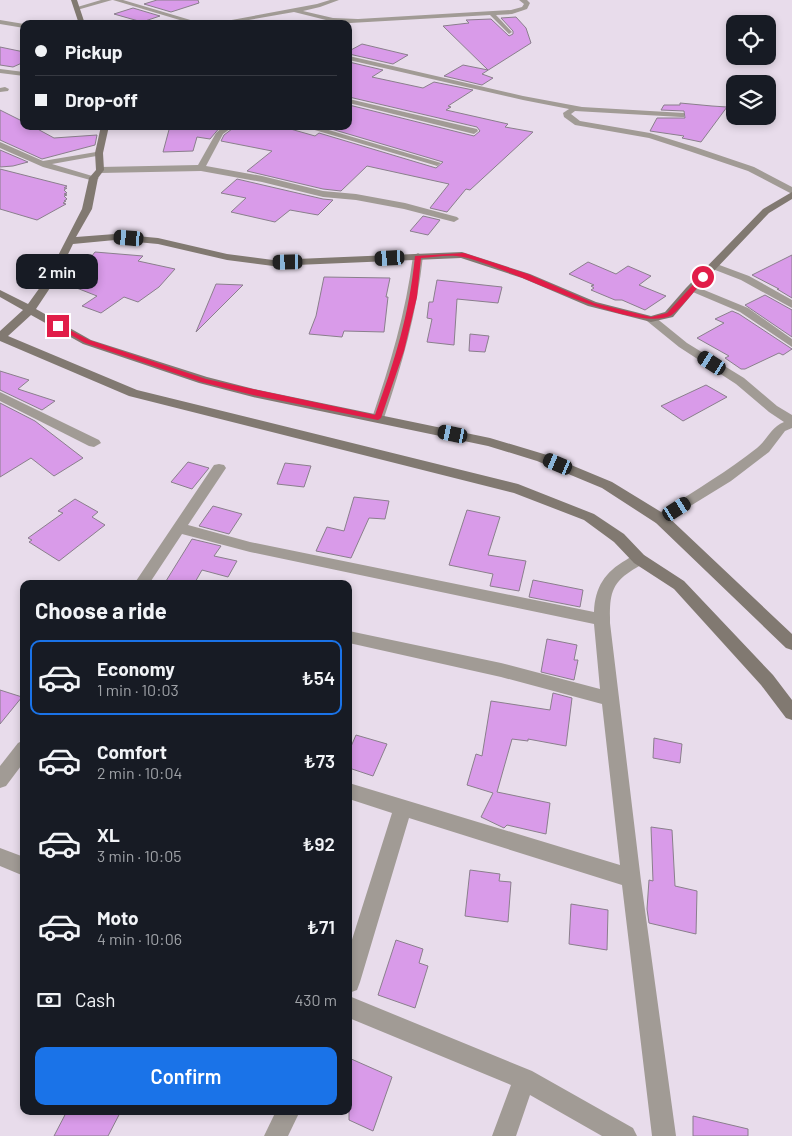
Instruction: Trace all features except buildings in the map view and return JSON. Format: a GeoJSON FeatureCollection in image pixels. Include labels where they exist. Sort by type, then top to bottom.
{"type":"FeatureCollection","features":[{"type":"Feature","properties":{"kind":"street"},"geometry":{"type":"LineString","coordinates":[[74,0],[81,20]]}},
{"type":"Feature","properties":{"kind":"street"},"geometry":{"type":"LineString","coordinates":[[77,8],[109,0]]}},
{"type":"Feature","properties":{"kind":"street"},"geometry":{"type":"LineString","coordinates":[[116,0],[187,20]]}},
{"type":"Feature","properties":{"kind":"street"},"geometry":{"type":"LineString","coordinates":[[236,20],[336,0]]}},
{"type":"Feature","properties":{"kind":"street"},"geometry":{"type":"LineString","coordinates":[[352,20],[520,10],[525,8],[527,3],[522,0]]}},
{"type":"Feature","properties":{"kind":"street"},"geometry":{"type":"LineString","coordinates":[[293,10],[333,20]]}},
{"type":"Feature","properties":{"kind":"street"},"geometry":{"type":"LineString","coordinates":[[491,13],[509,32]]}},
{"type":"Feature","properties":{"kind":"street"},"geometry":{"type":"LineString","coordinates":[[0,22],[20,25]]}},
{"type":"Feature","properties":{"kind":"street"},"geometry":{"type":"LineString","coordinates":[[0,31],[15,24]]}},
{"type":"Feature","properties":{"kind":"street"},"geometry":{"type":"LineString","coordinates":[[352,60],[523,98],[585,109]]}},
{"type":"Feature","properties":{"kind":"street"},"geometry":{"type":"LineString","coordinates":[[0,70],[20,73]]}},
{"type":"Feature","properties":{"kind":"street"},"geometry":{"type":"LineString","coordinates":[[352,102],[474,130]]}},
{"type":"Feature","properties":{"kind":"street"},"geometry":{"type":"LineString","coordinates":[[69,241],[115,237],[158,241],[227,257],[273,263],[462,255],[526,276],[592,304],[651,318],[669,314],[766,212],[792,193],[777,181],[751,169],[650,136],[578,123],[568,117],[567,113],[574,109],[585,109],[681,115]]}},
{"type":"Feature","properties":{"kind":"street"},"geometry":{"type":"LineString","coordinates":[[104,130],[97,174],[87,209],[51,279],[30,311],[2,335],[133,393],[518,489],[589,518],[618,538],[639,559],[679,585],[767,680],[792,713]]}},
{"type":"Feature","properties":{"kind":"street"},"geometry":{"type":"LineString","coordinates":[[201,168],[220,133],[224,130]]}},
{"type":"Feature","properties":{"kind":"street"},"geometry":{"type":"LineString","coordinates":[[319,130],[437,163]]}},
{"type":"Feature","properties":{"kind":"street"},"geometry":{"type":"LineString","coordinates":[[0,145],[25,158],[70,173],[97,174],[201,168],[262,179],[323,194],[356,197],[405,206],[454,219]]}},
{"type":"Feature","properties":{"kind":"street"},"geometry":{"type":"LineString","coordinates":[[41,163],[99,153]]}},
{"type":"Feature","properties":{"kind":"street"},"geometry":{"type":"LineString","coordinates":[[378,418],[401,351],[414,297],[418,256]]}},
{"type":"Feature","properties":{"kind":"street"},"geometry":{"type":"LineString","coordinates":[[714,266],[744,278],[792,304]]}},
{"type":"Feature","properties":{"kind":"street"},"geometry":{"type":"LineString","coordinates":[[692,288],[744,310],[792,344]]}},
{"type":"Feature","properties":{"kind":"street"},"geometry":{"type":"LineString","coordinates":[[0,293],[87,342],[204,380],[490,442],[542,458],[607,485],[660,519],[792,644]]}},
{"type":"Feature","properties":{"kind":"street"},"geometry":{"type":"LineString","coordinates":[[651,318],[683,345],[740,381],[773,409],[792,422],[780,428],[764,449],[726,478],[660,519]]}},
{"type":"Feature","properties":{"kind":"street"},"geometry":{"type":"LineString","coordinates":[[0,396],[94,443]]}},
{"type":"Feature","properties":{"kind":"street"},"geometry":{"type":"LineString","coordinates":[[144,580],[219,468]]}},
{"type":"Feature","properties":{"kind":"street"},"geometry":{"type":"LineString","coordinates":[[180,528],[250,547],[601,619]]}},
{"type":"Feature","properties":{"kind":"street"},"geometry":{"type":"LineString","coordinates":[[639,559],[613,575],[605,591],[601,619],[612,699],[630,878],[664,1136]]}},
{"type":"Feature","properties":{"kind":"street"},"geometry":{"type":"LineString","coordinates":[[352,638],[501,670],[612,699]]}},
{"type":"Feature","properties":{"kind":"street"},"geometry":{"type":"LineString","coordinates":[[0,780],[20,753]]}},
{"type":"Feature","properties":{"kind":"street"},"geometry":{"type":"LineString","coordinates":[[352,792],[630,878]]}},
{"type":"Feature","properties":{"kind":"street"},"geometry":{"type":"LineString","coordinates":[[352,972],[402,808]]}},
{"type":"Feature","properties":{"kind":"street"},"geometry":{"type":"LineString","coordinates":[[0,857],[20,865]]}},
{"type":"Feature","properties":{"kind":"street"},"geometry":{"type":"LineString","coordinates":[[352,1008],[524,1079],[625,1136]]}},
{"type":"Feature","properties":{"kind":"street"},"geometry":{"type":"LineString","coordinates":[[504,1136],[524,1079]]}},
{"type":"Feature","properties":{"kind":"street"},"geometry":{"type":"LineString","coordinates":[[276,1136],[286,1115]]}},
{"type":"Feature","properties":{"kind":"route"},"geometry":{"type":"LineString","coordinates":[[58,326],[87,342],[204,380],[378,418],[401,351],[414,297],[418,256],[462,255],[526,276],[592,304],[651,318],[669,314],[703,277]]}}]}
